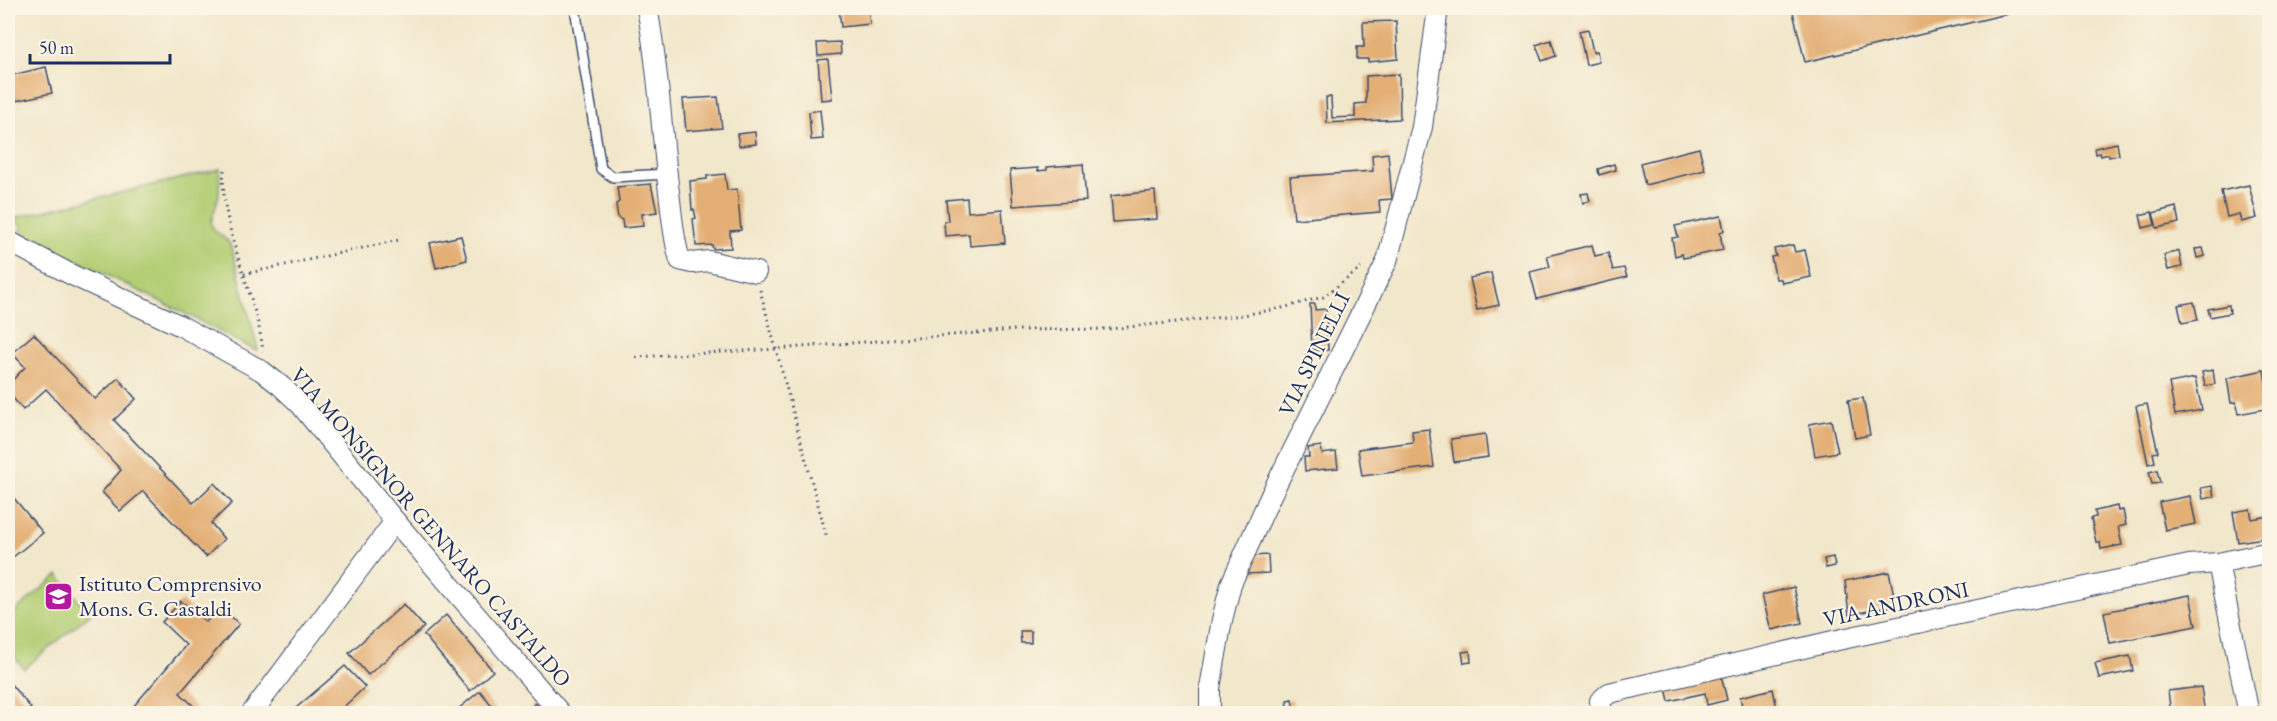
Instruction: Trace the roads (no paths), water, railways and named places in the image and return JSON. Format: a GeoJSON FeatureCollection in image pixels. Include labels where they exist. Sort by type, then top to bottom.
{"type":"FeatureCollection","features":[{"type":"Feature","properties":{"kind":"street"},"geometry":{"type":"LineString","coordinates":[[646,8],[656,57],[676,248],[681,260],[692,263],[709,261],[756,272]]}},
{"type":"Feature","properties":{"kind":"street","name":"VIA SPINELLI"},"geometry":{"type":"LineString","coordinates":[[1210,714],[1210,688],[1231,584],[1271,495],[1387,261],[1422,128],[1438,8]]}},
{"type":"Feature","properties":{"kind":"street","name":"VIA MONSIGNOR GENNARO CASTALDO"},"geometry":{"type":"LineString","coordinates":[[8,241],[72,275],[181,326],[262,371],[300,404],[395,521],[561,714]]}},
{"type":"Feature","properties":{"kind":"street"},"geometry":{"type":"LineString","coordinates":[[251,714],[395,521]]}},
{"type":"Feature","properties":{"kind":"street"},"geometry":{"type":"LineString","coordinates":[[2249,714],[2218,563],[2270,552]]}},
{"type":"Feature","properties":{"kind":"street","name":"VIA ANDRONI"},"geometry":{"type":"LineString","coordinates":[[1602,714],[1600,701],[1609,693],[1833,641],[2189,565],[2218,563]]}},
{"type":"Feature","properties":{"kind":"lane"},"geometry":{"type":"LineString","coordinates":[[575,8],[601,169],[613,177],[667,174]]}},
{"type":"Feature","properties":{"kind":"place","name":"Istituto Comprensivo Mons. G. Castaldi"},"geometry":{"type":"Point","coordinates":[58,596]}}]}
